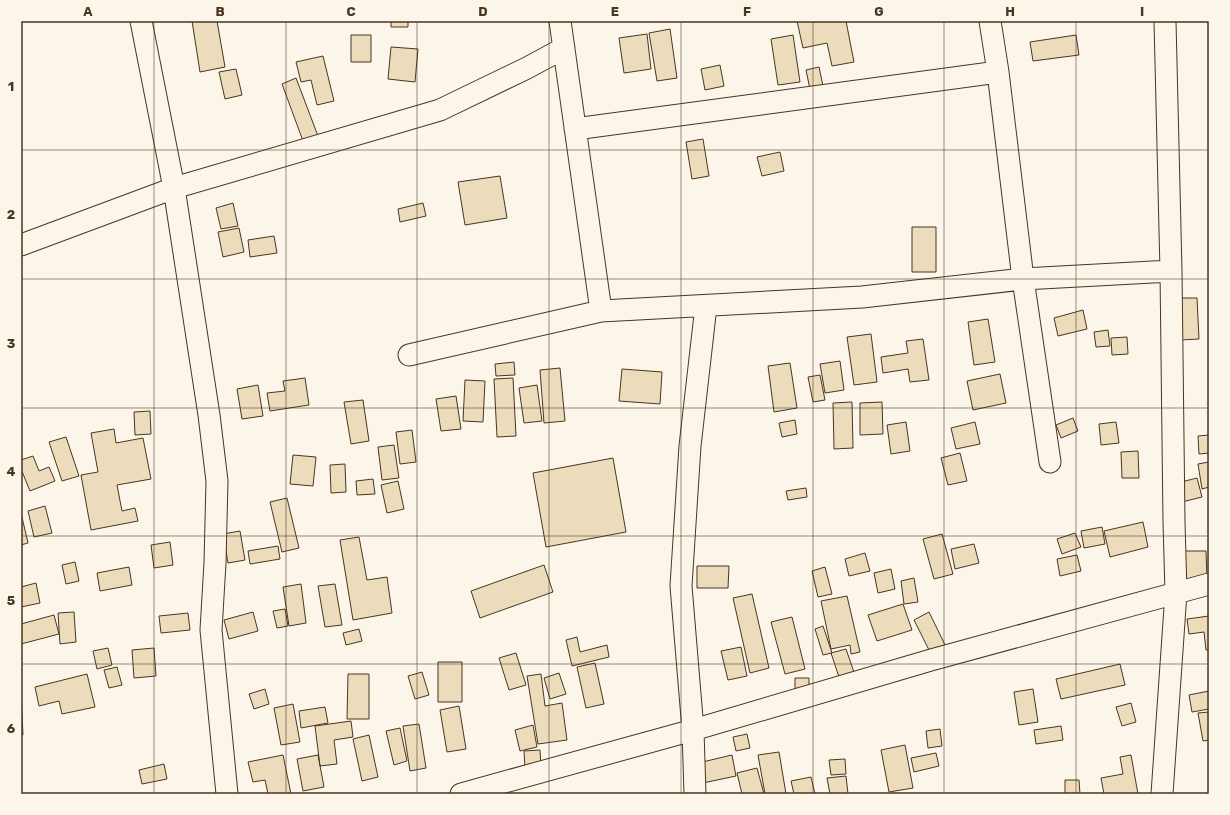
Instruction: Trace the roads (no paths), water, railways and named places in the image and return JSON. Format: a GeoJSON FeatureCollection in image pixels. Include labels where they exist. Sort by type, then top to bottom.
{"type":"FeatureCollection","features":[{"type":"Feature","properties":{"kind":"street"},"geometry":{"type":"LineString","coordinates":[[142,21],[174,188],[209,415],[217,481],[215,563],[211,630],[227,794]]}},
{"type":"Feature","properties":{"kind":"street"},"geometry":{"type":"LineString","coordinates":[[560,21],[601,311]]}},
{"type":"Feature","properties":{"kind":"street"},"geometry":{"type":"LineString","coordinates":[[990,21],[998,72],[1023,279],[1050,462]]}},
{"type":"Feature","properties":{"kind":"street"},"geometry":{"type":"LineString","coordinates":[[1162,794],[1176,593],[1171,270],[1165,21]]}},
{"type":"Feature","properties":{"kind":"street"},"geometry":{"type":"LineString","coordinates":[[21,245],[174,188],[440,110],[527,68],[564,48]]}},
{"type":"Feature","properties":{"kind":"street"},"geometry":{"type":"LineString","coordinates":[[575,129],[998,72]]}},
{"type":"Feature","properties":{"kind":"street"},"geometry":{"type":"LineString","coordinates":[[409,355],[601,311],[862,297],[1023,279],[1171,270]]}},
{"type":"Feature","properties":{"kind":"street"},"geometry":{"type":"LineString","coordinates":[[695,794],[692,730],[681,586],[690,446],[706,306]]}},
{"type":"Feature","properties":{"kind":"street"},"geometry":{"type":"LineString","coordinates":[[461,794],[692,730],[931,660],[1209,584]]}}]}
